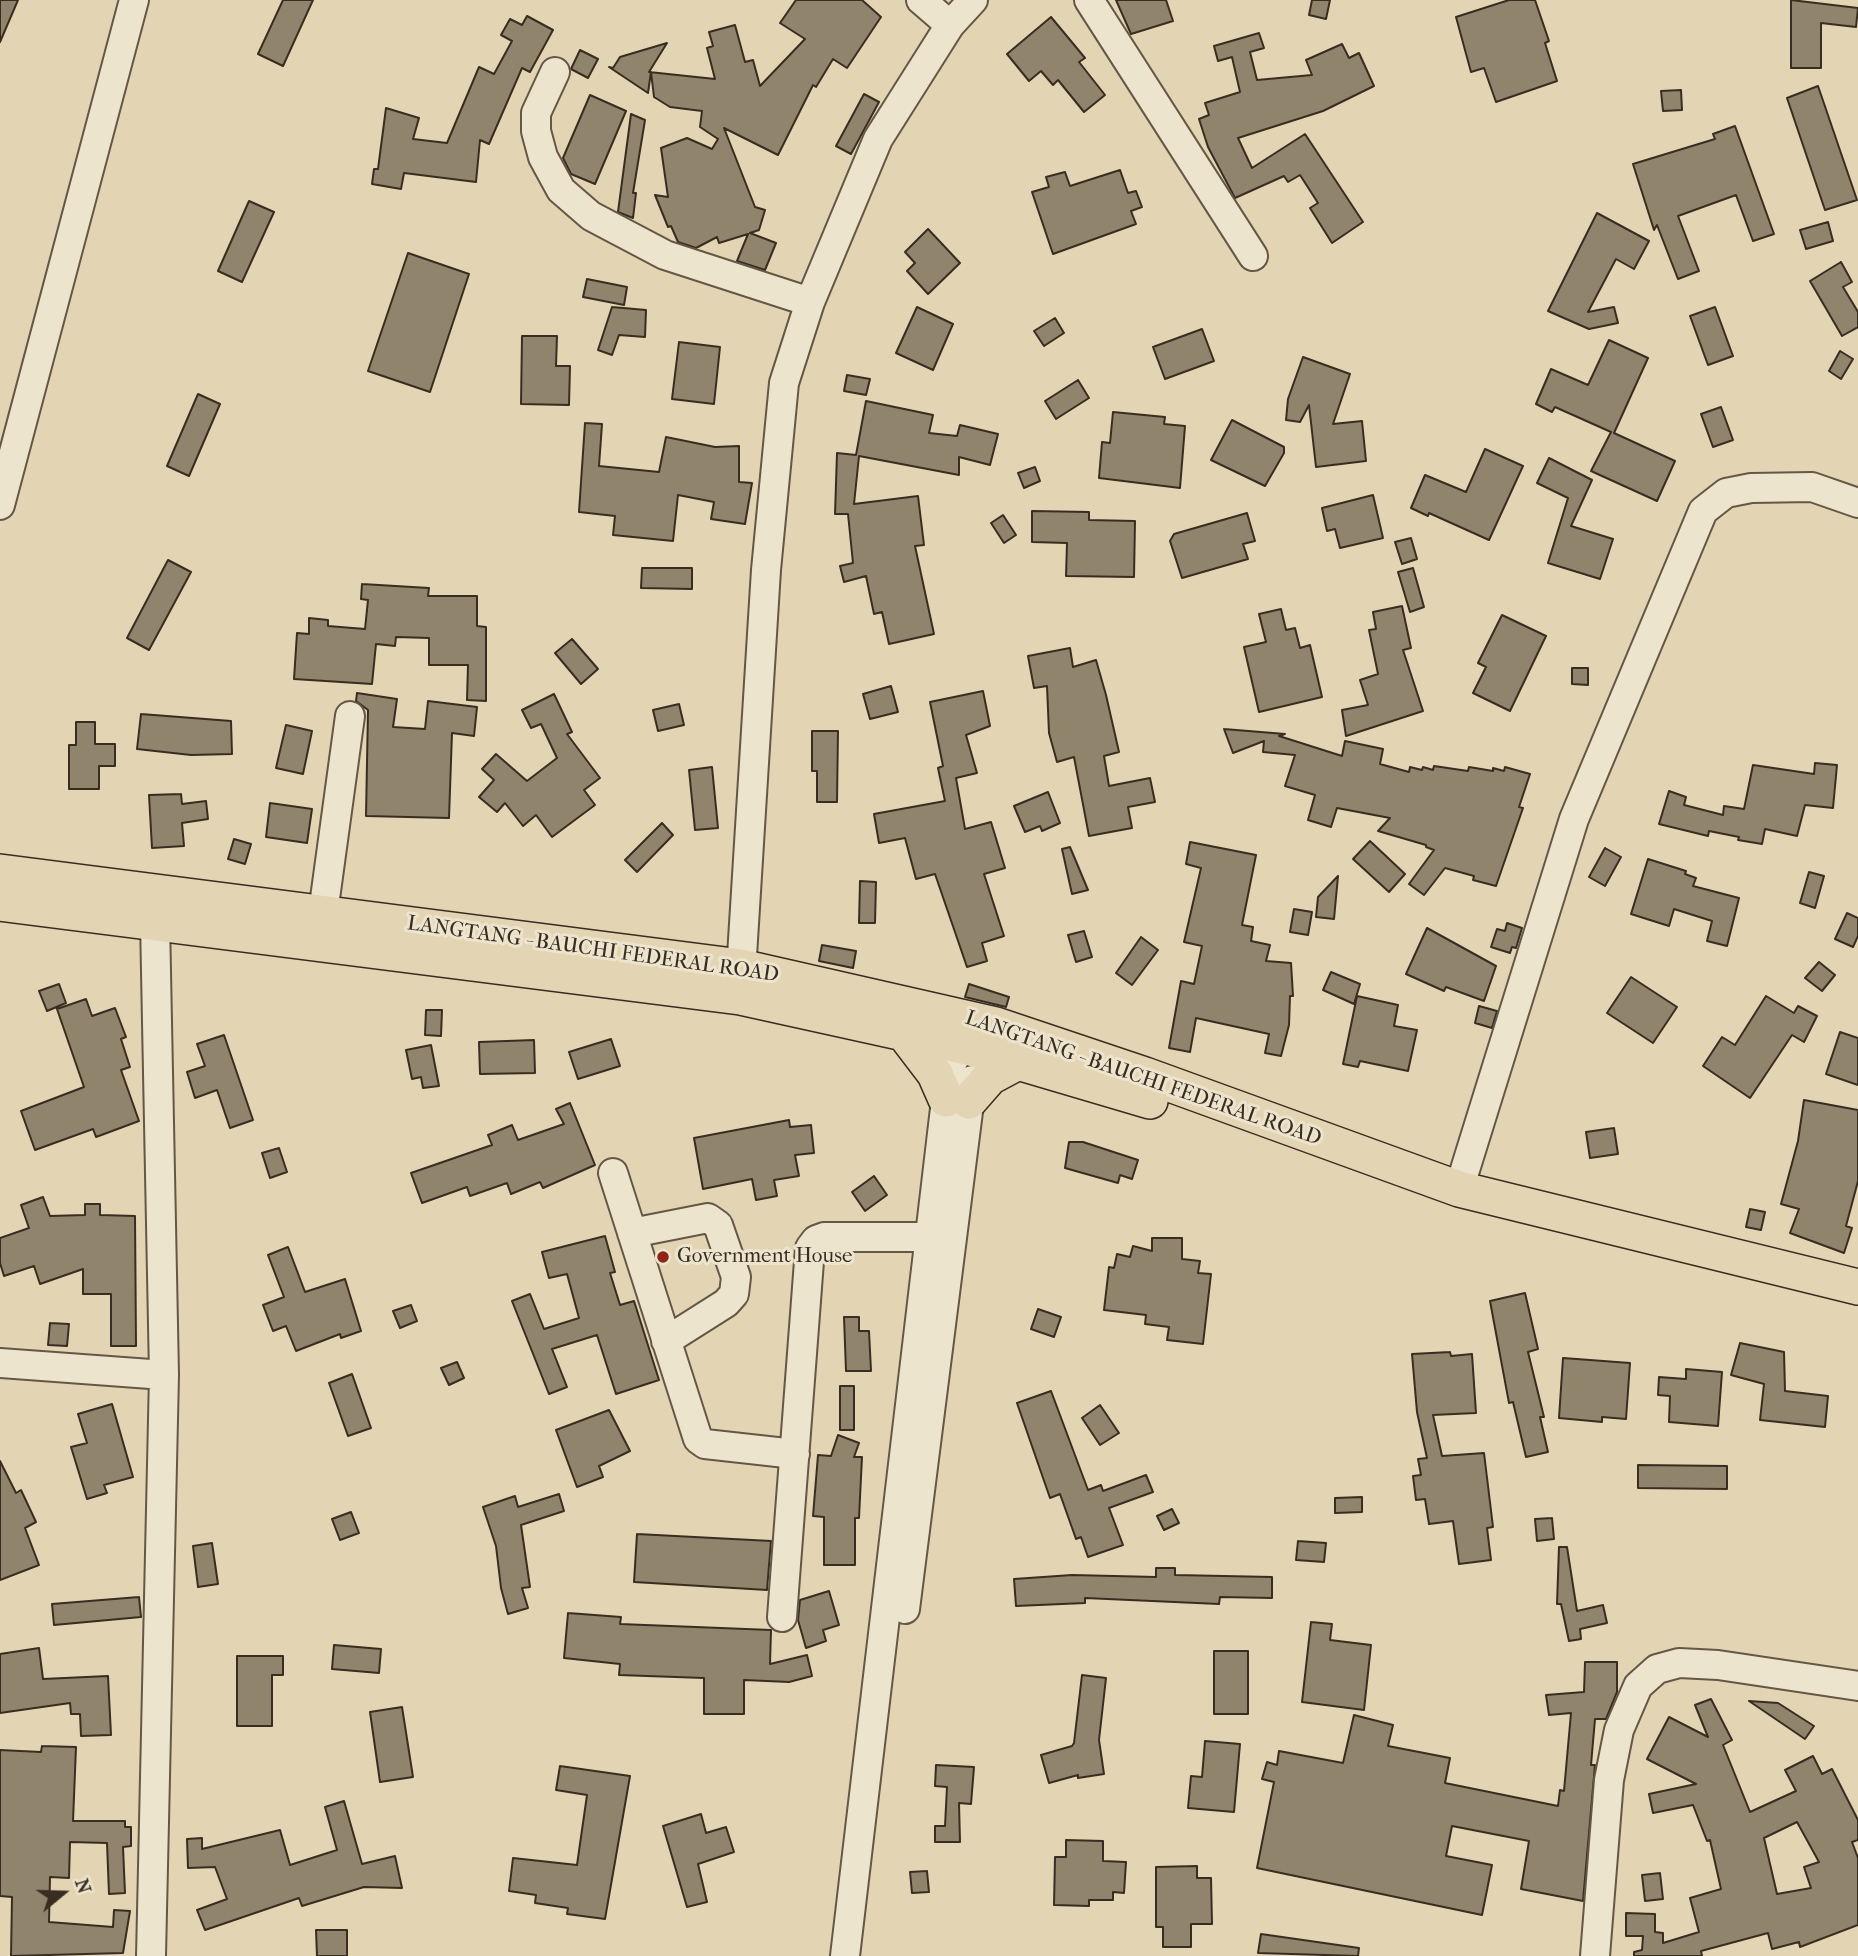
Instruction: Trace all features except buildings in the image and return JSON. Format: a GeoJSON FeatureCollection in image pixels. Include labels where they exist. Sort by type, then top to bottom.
{"type":"FeatureCollection","features":[{"type":"Feature","properties":{"kind":"main road","name":"LANGTANG - BAUCHI FEDERAL ROAD"},"geometry":{"type":"LineString","coordinates":[[0,872],[323,913],[740,982],[941,1012],[1005,1028],[1460,1189],[1858,1287]]}},
{"type":"Feature","properties":{"kind":"main road","name":"LANGTANG - BAUCHI FEDERAL ROAD"},"geometry":{"type":"LineString","coordinates":[[0,903],[740,982],[1858,1310]]}},
{"type":"Feature","properties":{"kind":"main road"},"geometry":{"type":"LineString","coordinates":[[903,1031],[958,1100],[990,1077],[1018,1062]]}},
{"type":"Feature","properties":{"kind":"street"},"geometry":{"type":"LineString","coordinates":[[0,505],[134,0]]}},
{"type":"Feature","properties":{"kind":"street"},"geometry":{"type":"LineString","coordinates":[[921,0],[950,25]]}},
{"type":"Feature","properties":{"kind":"street"},"geometry":{"type":"LineString","coordinates":[[740,982],[766,570],[784,383],[810,302],[878,139],[950,25],[973,0]]}},
{"type":"Feature","properties":{"kind":"street"},"geometry":{"type":"LineString","coordinates":[[1089,0],[1253,256]]}},
{"type":"Feature","properties":{"kind":"street"},"geometry":{"type":"LineString","coordinates":[[555,72],[536,113],[536,131],[543,157],[561,190],[592,216],[665,255],[810,302]]}},
{"type":"Feature","properties":{"kind":"street"},"geometry":{"type":"LineString","coordinates":[[1460,1189],[1574,818],[1703,511],[1726,493],[1751,488],[1812,487],[1858,503]]}},
{"type":"Feature","properties":{"kind":"street"},"geometry":{"type":"LineString","coordinates":[[323,913],[350,716]]}},
{"type":"Feature","properties":{"kind":"street"},"geometry":{"type":"LineString","coordinates":[[150,1956],[164,1375],[155,920]]}},
{"type":"Feature","properties":{"kind":"street"},"geometry":{"type":"LineString","coordinates":[[941,1012],[967,1047]]}},
{"type":"Feature","properties":{"kind":"street"},"geometry":{"type":"LineString","coordinates":[[862,1956],[958,1100],[950,1066],[967,1047],[1005,1028]]}},
{"type":"Feature","properties":{"kind":"street"},"geometry":{"type":"LineString","coordinates":[[845,1956],[928,1237],[958,1100]]}},
{"type":"Feature","properties":{"kind":"street"},"geometry":{"type":"LineString","coordinates":[[613,1173],[698,1439],[705,1444],[795,1454]]}},
{"type":"Feature","properties":{"kind":"street"},"geometry":{"type":"LineString","coordinates":[[632,1233],[708,1218],[718,1225],[736,1277],[734,1294],[726,1303],[666,1341]]}},
{"type":"Feature","properties":{"kind":"street"},"geometry":{"type":"LineString","coordinates":[[782,1617],[810,1248],[816,1240],[824,1237],[928,1237]]}},
{"type":"Feature","properties":{"kind":"street"},"geometry":{"type":"LineString","coordinates":[[0,1363],[164,1375]]}},
{"type":"Feature","properties":{"kind":"street"},"geometry":{"type":"LineString","coordinates":[[1595,1956],[1609,1780],[1619,1730],[1637,1686],[1657,1669],[1679,1663],[1718,1665],[1858,1686]]}},
{"type":"Feature","properties":{"kind":"place","name":"Government House"},"geometry":{"type":"Point","coordinates":[663,1257]}}]}
